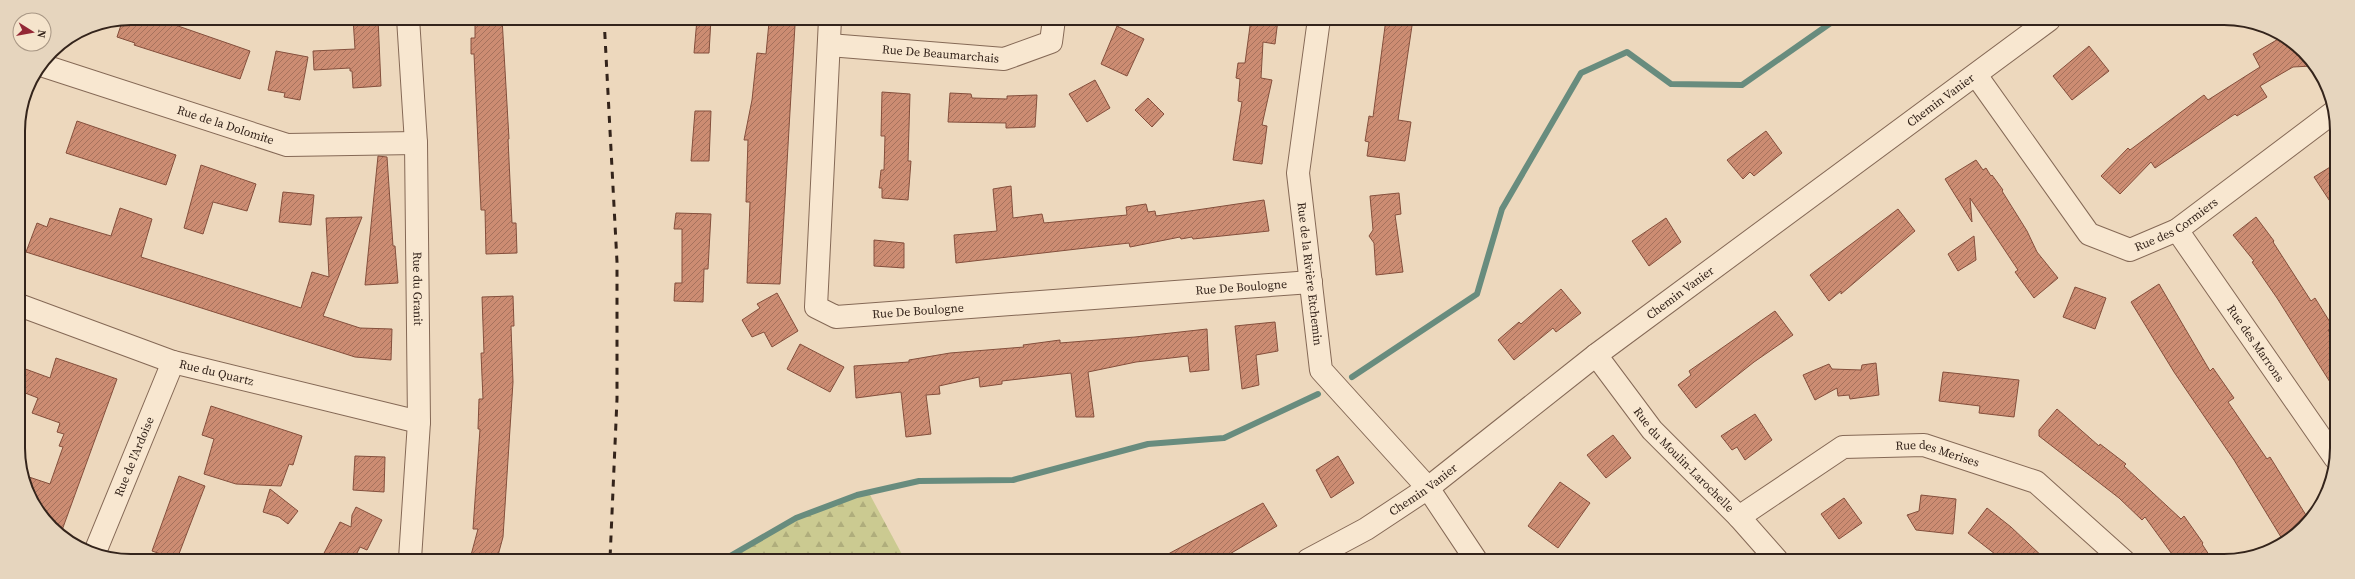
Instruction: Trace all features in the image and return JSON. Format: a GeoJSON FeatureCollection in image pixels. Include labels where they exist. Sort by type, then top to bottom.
{"type":"FeatureCollection","features":[{"type":"Feature","properties":{"kind":"street","name":"Rue du Granit"},"geometry":{"type":"LineString","coordinates":[[408,25],[416,143],[419,422],[410,554]]}},
{"type":"Feature","properties":{"kind":"street","name":"Rue De Boulogne"},"geometry":{"type":"LineString","coordinates":[[830,25],[816,307],[836,317],[1311,282]]}},
{"type":"Feature","properties":{"kind":"street","name":"Rue De Beaumarchais"},"geometry":{"type":"LineString","coordinates":[[829,45],[1004,59],[1051,42],[1053,25]]}},
{"type":"Feature","properties":{"kind":"street","name":"Rue de la Rivière Etchemin"},"geometry":{"type":"LineString","coordinates":[[1318,25],[1298,173],[1321,370],[1428,488],[1472,554]]}},
{"type":"Feature","properties":{"kind":"street","name":"Chemin Vanier"},"geometry":{"type":"LineString","coordinates":[[1319,554],[1366,529],[1428,488],[1596,356],[2042,25]]}},
{"type":"Feature","properties":{"kind":"street","name":"Rue de la Dolomite"},"geometry":{"type":"LineString","coordinates":[[46,67],[287,144],[416,143]]}},
{"type":"Feature","properties":{"kind":"street","name":"Rue des Cormiers"},"geometry":{"type":"LineString","coordinates":[[1976,75],[2089,234],[2130,250],[2177,230],[2329,116]]}},
{"type":"Feature","properties":{"kind":"street","name":"Rue des Marrons"},"geometry":{"type":"LineString","coordinates":[[2177,230],[2330,451]]}},
{"type":"Feature","properties":{"kind":"street","name":"Rue du Quartz"},"geometry":{"type":"LineString","coordinates":[[25,307],[173,362],[419,422]]}},
{"type":"Feature","properties":{"kind":"street","name":"Rue du Moulin-Larochelle"},"geometry":{"type":"LineString","coordinates":[[1596,356],[1652,430],[1739,516],[1772,554]]}},
{"type":"Feature","properties":{"kind":"street","name":"Rue de l'Ardoise"},"geometry":{"type":"LineString","coordinates":[[97,548],[173,362]]}},
{"type":"Feature","properties":{"kind":"street","name":"Rue des Merises"},"geometry":{"type":"LineString","coordinates":[[1739,516],[1843,447],[1924,445],[2036,482],[2116,554]]}},
{"type":"Feature","properties":{"kind":"green space"},"geometry":{"type":"Polygon","coordinates":[[[869,493],[902,554],[734,554],[796,518],[869,493]]]}},
{"type":"Feature","properties":{"kind":"building"},"geometry":{"type":"Polygon","coordinates":[[[175,25],[250,51],[240,79],[134,45],[135,43],[117,37],[121,26],[175,25]]]}},
{"type":"Feature","properties":{"kind":"building"},"geometry":{"type":"Polygon","coordinates":[[[353,25],[378,25],[381,86],[353,88],[352,71],[350,71],[350,68],[314,70],[313,51],[355,49],[353,25]]]}},
{"type":"Feature","properties":{"kind":"building"},"geometry":{"type":"Polygon","coordinates":[[[475,25],[502,25],[512,223],[516,223],[517,253],[486,254],[485,210],[481,210],[474,54],[471,54],[471,38],[475,38],[475,25]]]}},
{"type":"Feature","properties":{"kind":"building"},"geometry":{"type":"Polygon","coordinates":[[[696,25],[711,25],[709,53],[694,53],[696,25]]]}},
{"type":"Feature","properties":{"kind":"building"},"geometry":{"type":"Polygon","coordinates":[[[769,25],[795,25],[780,284],[747,283],[750,202],[746,202],[748,140],[744,140],[752,100],[757,53],[766,54],[769,25]]]}},
{"type":"Feature","properties":{"kind":"building"},"geometry":{"type":"Polygon","coordinates":[[[1250,25],[1277,25],[1275,44],[1263,42],[1261,78],[1272,80],[1262,125],[1267,126],[1262,164],[1233,160],[1242,102],[1238,101],[1240,79],[1236,78],[1238,63],[1245,63],[1250,25]]]}},
{"type":"Feature","properties":{"kind":"building"},"geometry":{"type":"Polygon","coordinates":[[[1385,25],[1412,25],[1398,120],[1411,122],[1405,161],[1367,156],[1369,142],[1365,141],[1369,116],[1373,117],[1385,25]]]}},
{"type":"Feature","properties":{"kind":"building"},"geometry":{"type":"Polygon","coordinates":[[[1117,26],[1144,39],[1127,76],[1101,64],[1117,26]]]}},
{"type":"Feature","properties":{"kind":"building"},"geometry":{"type":"Polygon","coordinates":[[[2278,39],[2289,47],[2308,66],[2293,67],[2260,86],[2267,97],[2237,116],[2235,114],[2155,168],[2151,162],[2120,194],[2101,176],[2128,148],[2130,150],[2204,95],[2208,100],[2260,67],[2253,54],[2278,39]]]}},
{"type":"Feature","properties":{"kind":"building"},"geometry":{"type":"Polygon","coordinates":[[[2089,46],[2109,71],[2072,100],[2053,76],[2089,46]]]}},
{"type":"Feature","properties":{"kind":"building"},"geometry":{"type":"Polygon","coordinates":[[[276,51],[308,57],[300,100],[284,97],[285,93],[268,90],[276,51]]]}},
{"type":"Feature","properties":{"kind":"building"},"geometry":{"type":"Polygon","coordinates":[[[1095,80],[1110,108],[1087,122],[1069,94],[1095,80]]]}},
{"type":"Feature","properties":{"kind":"building"},"geometry":{"type":"Polygon","coordinates":[[[882,92],[910,94],[908,161],[911,161],[908,200],[882,198],[882,188],[879,188],[881,170],[884,170],[885,136],[881,136],[882,92]]]}},
{"type":"Feature","properties":{"kind":"building"},"geometry":{"type":"Polygon","coordinates":[[[950,93],[971,94],[972,98],[1007,99],[1007,96],[1037,95],[1035,127],[1006,128],[1006,123],[948,122],[950,93]]]}},
{"type":"Feature","properties":{"kind":"building"},"geometry":{"type":"Polygon","coordinates":[[[1148,98],[1164,114],[1152,127],[1135,110],[1148,98]]]}},
{"type":"Feature","properties":{"kind":"building"},"geometry":{"type":"Polygon","coordinates":[[[695,111],[711,111],[709,161],[691,161],[695,111]]]}},
{"type":"Feature","properties":{"kind":"building"},"geometry":{"type":"Polygon","coordinates":[[[77,121],[176,155],[166,185],[66,153],[77,121]]]}},
{"type":"Feature","properties":{"kind":"building"},"geometry":{"type":"Polygon","coordinates":[[[1766,131],[1782,153],[1754,176],[1750,172],[1743,179],[1727,160],[1766,131]]]}},
{"type":"Feature","properties":{"kind":"building"},"geometry":{"type":"Polygon","coordinates":[[[378,156],[387,157],[393,246],[395,246],[398,283],[365,285],[378,156]]]}},
{"type":"Feature","properties":{"kind":"building"},"geometry":{"type":"Polygon","coordinates":[[[1976,160],[1983,170],[1986,168],[2003,190],[2002,191],[2027,231],[2037,252],[2058,278],[2034,298],[2015,272],[2018,270],[1970,198],[1972,222],[1945,179],[1976,160]]]}},
{"type":"Feature","properties":{"kind":"building"},"geometry":{"type":"Polygon","coordinates":[[[201,165],[256,184],[247,211],[213,202],[203,234],[184,228],[201,165]]]}},
{"type":"Feature","properties":{"kind":"building"},"geometry":{"type":"Polygon","coordinates":[[[2330,167],[2330,201],[2314,177],[2330,167]]]}},
{"type":"Feature","properties":{"kind":"building"},"geometry":{"type":"Polygon","coordinates":[[[1011,186],[1013,218],[1042,214],[1044,223],[1127,215],[1126,207],[1146,204],[1148,212],[1155,211],[1156,216],[1264,200],[1269,231],[1193,239],[1192,237],[1181,239],[1180,237],[1130,247],[1129,243],[956,263],[954,235],[997,231],[993,189],[1011,186]]]}},
{"type":"Feature","properties":{"kind":"building"},"geometry":{"type":"Polygon","coordinates":[[[283,192],[314,195],[311,225],[279,222],[283,192]]]}},
{"type":"Feature","properties":{"kind":"building"},"geometry":{"type":"Polygon","coordinates":[[[1399,193],[1401,214],[1395,215],[1403,272],[1376,275],[1374,243],[1369,236],[1373,230],[1370,196],[1399,193]]]}},
{"type":"Feature","properties":{"kind":"building"},"geometry":{"type":"Polygon","coordinates":[[[120,208],[152,219],[141,257],[301,308],[312,272],[329,277],[326,218],[362,217],[323,316],[360,328],[392,329],[391,360],[355,357],[26,252],[37,223],[47,227],[50,218],[111,236],[120,208]]]}},
{"type":"Feature","properties":{"kind":"building"},"geometry":{"type":"Polygon","coordinates":[[[1898,209],[1915,231],[1841,294],[1841,291],[1829,301],[1810,275],[1898,209]]]}},
{"type":"Feature","properties":{"kind":"building"},"geometry":{"type":"Polygon","coordinates":[[[676,213],[711,214],[708,269],[704,269],[703,302],[674,301],[675,283],[682,283],[682,229],[674,229],[676,213]]]}},
{"type":"Feature","properties":{"kind":"building"},"geometry":{"type":"Polygon","coordinates":[[[2256,217],[2274,241],[2273,242],[2311,301],[2315,298],[2330,322],[2330,329],[2328,330],[2330,333],[2330,382],[2277,298],[2252,262],[2254,261],[2233,235],[2256,217]]]}},
{"type":"Feature","properties":{"kind":"building"},"geometry":{"type":"Polygon","coordinates":[[[1666,218],[1681,242],[1649,266],[1632,241],[1666,218]]]}},
{"type":"Feature","properties":{"kind":"building"},"geometry":{"type":"Polygon","coordinates":[[[1974,236],[1976,260],[1958,271],[1948,254],[1974,236]]]}},
{"type":"Feature","properties":{"kind":"building"},"geometry":{"type":"Polygon","coordinates":[[[874,240],[904,243],[904,268],[874,266],[874,240]]]}},
{"type":"Feature","properties":{"kind":"building"},"geometry":{"type":"Polygon","coordinates":[[[2159,284],[2210,371],[2213,368],[2234,398],[2228,402],[2267,459],[2270,457],[2306,515],[2294,528],[2281,537],[2234,460],[2174,372],[2131,302],[2159,284]]]}},
{"type":"Feature","properties":{"kind":"building"},"geometry":{"type":"Polygon","coordinates":[[[2075,287],[2106,298],[2095,329],[2063,317],[2075,287]]]}},
{"type":"Feature","properties":{"kind":"building"},"geometry":{"type":"Polygon","coordinates":[[[1561,289],[1581,313],[1556,332],[1553,328],[1514,360],[1498,340],[1519,322],[1521,324],[1561,289]]]}},
{"type":"Feature","properties":{"kind":"building"},"geometry":{"type":"Polygon","coordinates":[[[777,293],[798,331],[772,347],[764,332],[752,337],[742,320],[760,308],[757,304],[777,293]]]}},
{"type":"Feature","properties":{"kind":"building"},"geometry":{"type":"Polygon","coordinates":[[[513,296],[514,326],[511,326],[513,382],[503,537],[498,554],[471,554],[478,529],[473,529],[480,429],[478,429],[479,399],[483,399],[481,353],[484,353],[482,297],[513,296]]]}},
{"type":"Feature","properties":{"kind":"building"},"geometry":{"type":"Polygon","coordinates":[[[1775,311],[1793,335],[1754,362],[1696,408],[1678,385],[1691,375],[1689,371],[1775,311]]]}},
{"type":"Feature","properties":{"kind":"building"},"geometry":{"type":"Polygon","coordinates":[[[1275,322],[1278,351],[1256,355],[1259,385],[1242,389],[1235,326],[1275,322]]]}},
{"type":"Feature","properties":{"kind":"building"},"geometry":{"type":"Polygon","coordinates":[[[1207,329],[1209,370],[1190,372],[1188,356],[1136,362],[1088,372],[1094,417],[1076,417],[1071,373],[1002,381],[1002,384],[980,387],[979,377],[939,386],[940,394],[926,395],[931,434],[906,437],[901,392],[856,398],[854,366],[909,362],[909,360],[950,353],[1024,347],[1023,345],[1060,340],[1060,343],[1207,329]]]}},
{"type":"Feature","properties":{"kind":"building"},"geometry":{"type":"Polygon","coordinates":[[[800,344],[844,367],[830,392],[787,369],[800,344]]]}},
{"type":"Feature","properties":{"kind":"building"},"geometry":{"type":"Polygon","coordinates":[[[56,358],[117,379],[63,529],[47,513],[39,501],[29,477],[50,484],[63,447],[59,446],[64,434],[57,432],[60,423],[32,413],[38,398],[25,393],[25,369],[50,378],[56,358]]]}},
{"type":"Feature","properties":{"kind":"building"},"geometry":{"type":"Polygon","coordinates":[[[1876,363],[1879,395],[1850,399],[1849,395],[1838,396],[1837,388],[1815,400],[1803,375],[1829,364],[1832,369],[1861,370],[1862,365],[1876,363]]]}},
{"type":"Feature","properties":{"kind":"building"},"geometry":{"type":"Polygon","coordinates":[[[1943,372],[2019,380],[2014,417],[1979,413],[1980,406],[1939,401],[1943,372]]]}},
{"type":"Feature","properties":{"kind":"building"},"geometry":{"type":"Polygon","coordinates":[[[211,406],[302,436],[293,465],[289,464],[281,486],[236,484],[204,474],[214,439],[202,435],[211,406]]]}},
{"type":"Feature","properties":{"kind":"building"},"geometry":{"type":"Polygon","coordinates":[[[2057,409],[2099,446],[2100,444],[2126,464],[2124,466],[2181,519],[2184,516],[2203,543],[2202,544],[2208,554],[2172,554],[2145,517],[2142,520],[2119,498],[2039,436],[2039,430],[2057,409]]]}},
{"type":"Feature","properties":{"kind":"building"},"geometry":{"type":"Polygon","coordinates":[[[1755,414],[1772,440],[1745,460],[1737,447],[1732,450],[1721,436],[1755,414]]]}},
{"type":"Feature","properties":{"kind":"building"},"geometry":{"type":"Polygon","coordinates":[[[1613,435],[1631,458],[1606,478],[1587,455],[1613,435]]]}},
{"type":"Feature","properties":{"kind":"building"},"geometry":{"type":"Polygon","coordinates":[[[355,456],[385,457],[384,492],[353,490],[355,456]]]}},
{"type":"Feature","properties":{"kind":"building"},"geometry":{"type":"Polygon","coordinates":[[[1338,456],[1354,483],[1331,498],[1316,470],[1338,456]]]}},
{"type":"Feature","properties":{"kind":"building"},"geometry":{"type":"Polygon","coordinates":[[[179,476],[205,486],[179,554],[161,554],[152,551],[179,476]]]}},
{"type":"Feature","properties":{"kind":"building"},"geometry":{"type":"Polygon","coordinates":[[[1560,482],[1590,503],[1558,548],[1528,526],[1560,482]]]}},
{"type":"Feature","properties":{"kind":"building"},"geometry":{"type":"Polygon","coordinates":[[[270,489],[298,511],[288,524],[279,517],[263,512],[270,489]]]}},
{"type":"Feature","properties":{"kind":"building"},"geometry":{"type":"Polygon","coordinates":[[[1921,495],[1956,499],[1953,534],[1916,530],[1907,515],[1919,511],[1921,495]]]}},
{"type":"Feature","properties":{"kind":"building"},"geometry":{"type":"Polygon","coordinates":[[[1844,498],[1862,523],[1839,539],[1821,514],[1844,498]]]}},
{"type":"Feature","properties":{"kind":"building"},"geometry":{"type":"Polygon","coordinates":[[[1263,503],[1277,526],[1230,554],[1168,554],[1263,503]]]}},
{"type":"Feature","properties":{"kind":"building"},"geometry":{"type":"Polygon","coordinates":[[[356,507],[382,520],[367,550],[360,547],[356,554],[324,554],[340,522],[351,527],[352,515],[356,507]]]}},
{"type":"Feature","properties":{"kind":"building"},"geometry":{"type":"Polygon","coordinates":[[[1987,508],[2011,527],[2040,554],[1995,554],[1968,533],[1987,508]]]}},
{"type":"Feature","properties":{"kind":"waterway"},"geometry":{"type":"LineString","coordinates":[[1352,377],[1477,294],[1502,209],[1581,73],[1627,52],[1671,84],[1742,85],[1828,25]]}},
{"type":"Feature","properties":{"kind":"waterway"},"geometry":{"type":"LineString","coordinates":[[734,554],[796,518],[857,495],[919,481],[1013,480],[1148,444],[1224,438],[1318,394]]}},
{"type":"Feature","properties":{"kind":"railway"},"geometry":{"type":"LineString","coordinates":[[604,25],[617,262],[617,399],[610,554]]}}]}
